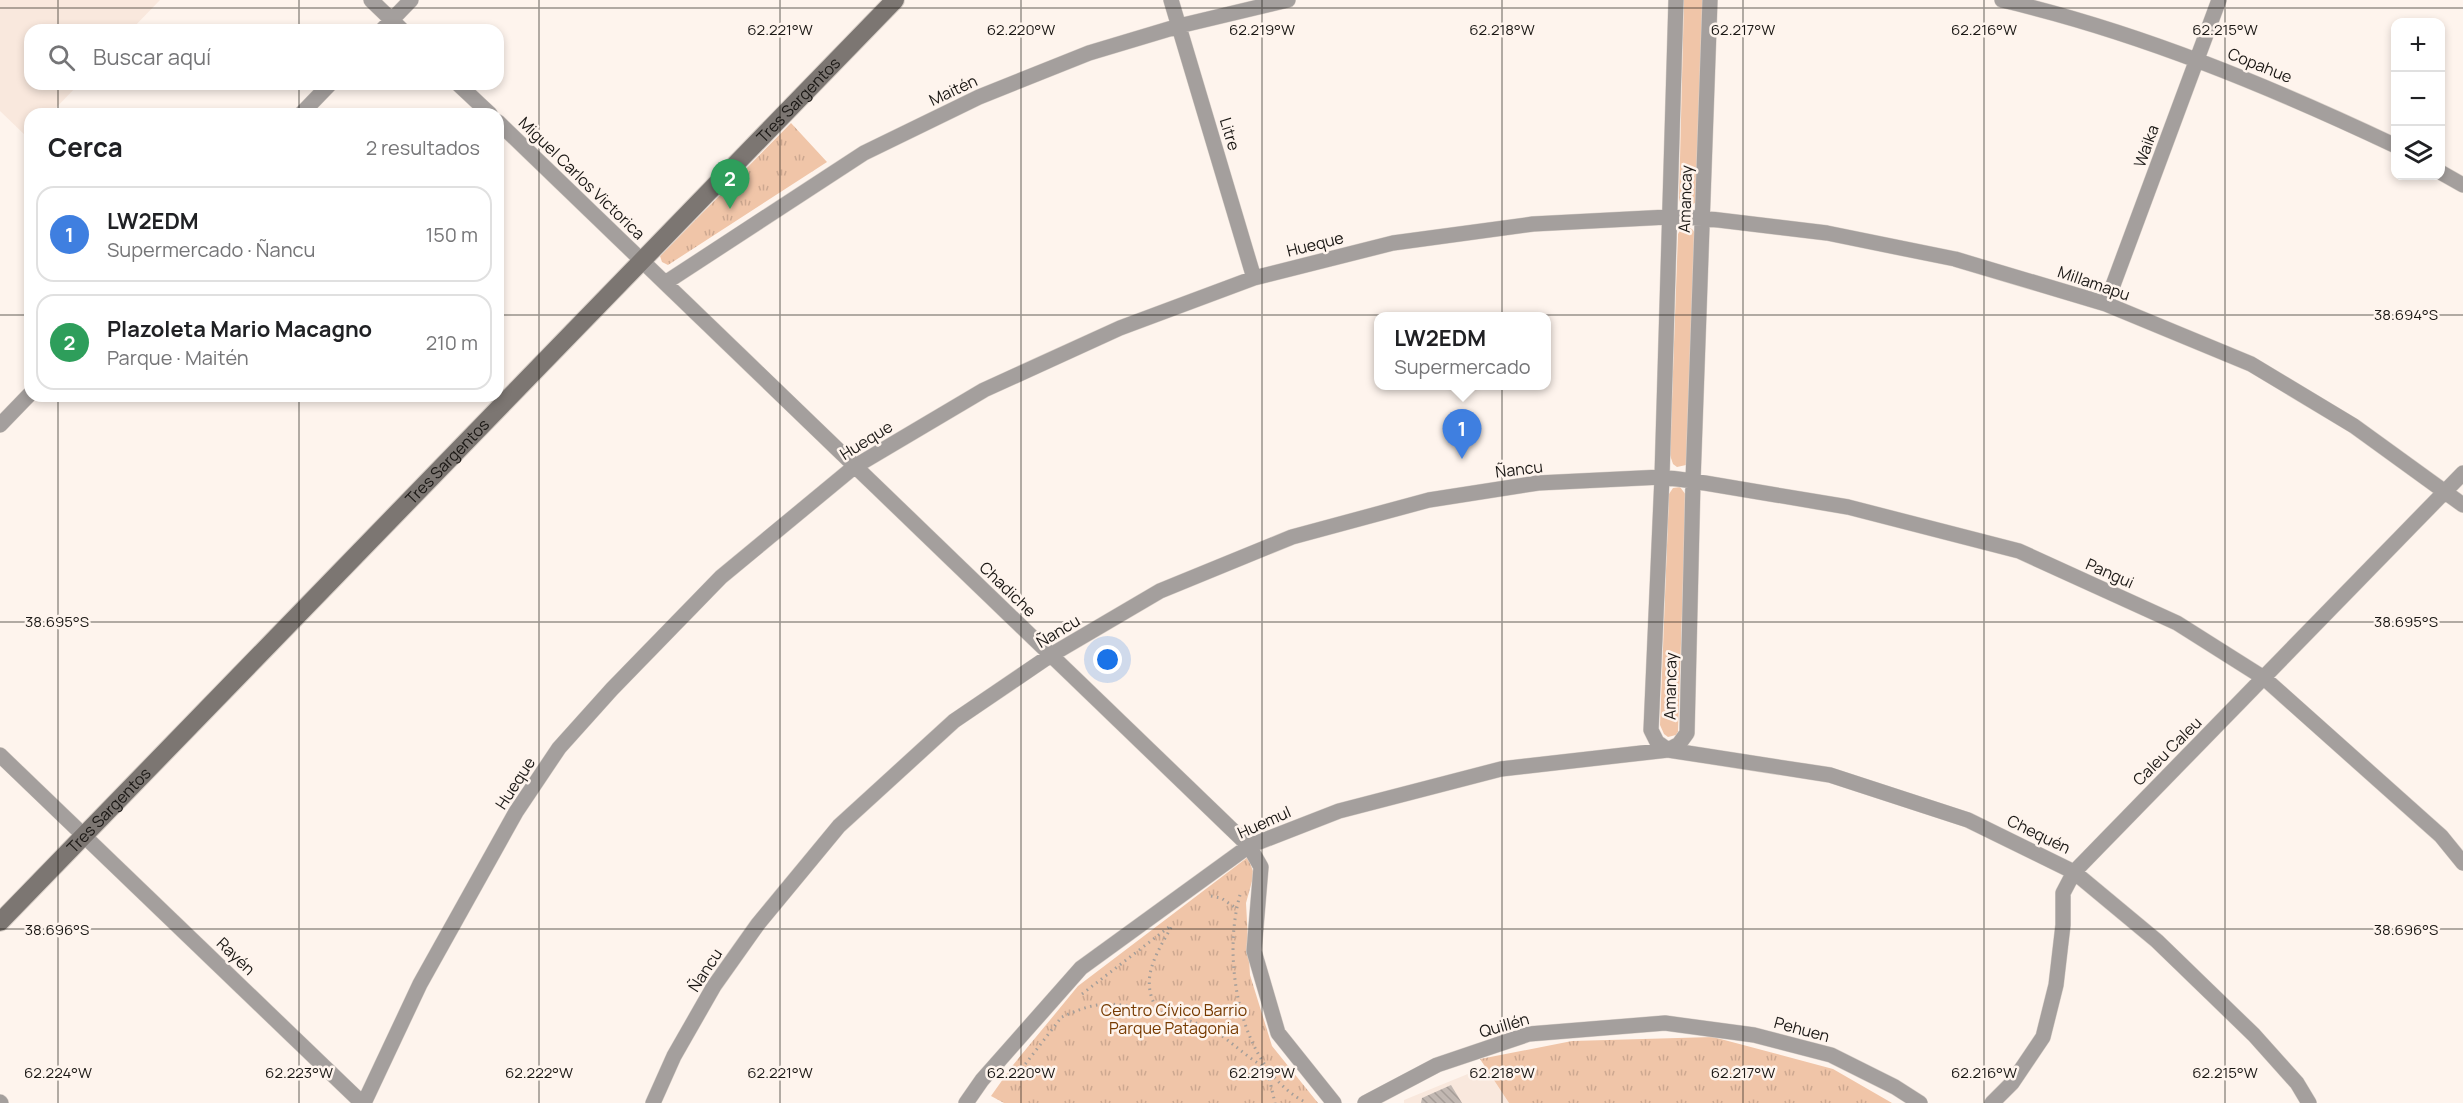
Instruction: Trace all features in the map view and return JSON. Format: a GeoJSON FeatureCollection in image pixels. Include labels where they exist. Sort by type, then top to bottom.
{"type":"FeatureCollection","features":[{"type":"Feature","properties":{"kind":"street"},"geometry":{"type":"LineString","coordinates":[[371,0],[390,24]]}},
{"type":"Feature","properties":{"kind":"street"},"geometry":{"type":"LineString","coordinates":[[394,24],[411,0]]}},
{"type":"Feature","properties":{"kind":"street","name":"Tres Sargentos"},"geometry":{"type":"LineString","coordinates":[[0,922],[895,0]]}},
{"type":"Feature","properties":{"kind":"street","name":"Litre"},"geometry":{"type":"LineString","coordinates":[[1171,0],[1254,278]]}},
{"type":"Feature","properties":{"kind":"street","name":"Maitén"},"geometry":{"type":"LineString","coordinates":[[665,283],[864,153],[979,97],[1089,53],[1179,26],[1288,0]]}},
{"type":"Feature","properties":{"kind":"street","name":"Amancay"},"geometry":{"type":"LineString","coordinates":[[1676,0],[1652,730],[1657,742],[1668,750],[1679,744],[1687,733],[1693,481],[1710,0]]}},
{"type":"Feature","properties":{"kind":"street","name":"Copahue"},"geometry":{"type":"LineString","coordinates":[[2002,0],[2056,13],[2197,60],[2301,101],[2391,144]]}},
{"type":"Feature","properties":{"kind":"street","name":"Waika"},"geometry":{"type":"LineString","coordinates":[[2106,304],[2219,0]]}},
{"type":"Feature","properties":{"kind":"street"},"geometry":{"type":"LineString","coordinates":[[307,108],[324,90]]}},
{"type":"Feature","properties":{"kind":"street"},"geometry":{"type":"LineString","coordinates":[[464,90],[484,108]]}},
{"type":"Feature","properties":{"kind":"street","name":"Miguel Carlos Victorica"},"geometry":{"type":"LineString","coordinates":[[504,128],[642,261]]}},
{"type":"Feature","properties":{"kind":"street"},"geometry":{"type":"LineString","coordinates":[[2445,175],[2463,185]]}},
{"type":"Feature","properties":{"kind":"street","name":"Millamapu"},"geometry":{"type":"LineString","coordinates":[[1668,217],[1702,218],[1827,233],[1955,259],[2106,304],[2251,364],[2354,426],[2463,505]]}},
{"type":"Feature","properties":{"kind":"street","name":"Hueque"},"geometry":{"type":"LineString","coordinates":[[363,1103],[420,984],[516,812],[559,748],[612,689],[722,577],[854,467],[984,390],[1120,328],[1254,278],[1393,243],[1533,224],[1668,217]]}},
{"type":"Feature","properties":{"kind":"street","name":"Chadiche"},"geometry":{"type":"LineString","coordinates":[[642,261],[1249,846],[1261,867],[1254,951],[1278,1033],[1334,1103]]}},
{"type":"Feature","properties":{"kind":"street"},"geometry":{"type":"LineString","coordinates":[[0,425],[24,400]]}},
{"type":"Feature","properties":{"kind":"street","name":"Caleu Caleu"},"geometry":{"type":"LineString","coordinates":[[1992,1103],[2012,1083],[2043,1037],[2056,985],[2063,925],[2063,893],[2074,872],[2463,473]]}},
{"type":"Feature","properties":{"kind":"street","name":"Pangui"},"geometry":{"type":"LineString","coordinates":[[1662,477],[1848,507],[2019,551],[2177,623],[2264,678],[2441,836],[2463,862]]}},
{"type":"Feature","properties":{"kind":"street","name":"Ñancu"},"geometry":{"type":"LineString","coordinates":[[653,1103],[674,1056],[714,986],[758,924],[839,826],[954,721],[1051,655],[1160,591],[1292,537],[1429,500],[1538,483],[1662,477]]}},
{"type":"Feature","properties":{"kind":"street","name":"Huemul"},"geometry":{"type":"LineString","coordinates":[[966,1103],[982,1080],[1081,968],[1249,846],[1339,811],[1501,769],[1668,750]]}},
{"type":"Feature","properties":{"kind":"street","name":"Chequén"},"geometry":{"type":"LineString","coordinates":[[1668,750],[1830,775],[1968,820],[2074,872],[2157,941],[2254,1035],[2297,1083],[2309,1103]]}},
{"type":"Feature","properties":{"kind":"street","name":"Rayén"},"geometry":{"type":"LineString","coordinates":[[0,754],[363,1103]]}},
{"type":"Feature","properties":{"kind":"street","name":"Quillén"},"geometry":{"type":"LineString","coordinates":[[1365,1103],[1437,1065],[1529,1034],[1665,1023]]}},
{"type":"Feature","properties":{"kind":"street","name":"Pehuen"},"geometry":{"type":"LineString","coordinates":[[1665,1023],[1754,1035],[1831,1055],[1895,1087],[1920,1103]]}},
{"type":"Feature","properties":{"kind":"path"},"geometry":{"type":"LineString","coordinates":[[1219,891],[1211,896],[1221,898],[1236,908]]}},
{"type":"Feature","properties":{"kind":"path"},"geometry":{"type":"LineString","coordinates":[[1078,997],[1173,924],[1154,958],[1148,986],[1151,999],[1160,1013]]}},
{"type":"Feature","properties":{"kind":"path"},"geometry":{"type":"LineString","coordinates":[[1062,1017],[1098,1005],[1136,1007],[1185,1020],[1220,1035],[1246,1057],[1266,1069],[1275,1103]]}},
{"type":"Feature","properties":{"kind":"path"},"geometry":{"type":"LineString","coordinates":[[1013,1070],[1023,1067],[1067,1010]]}},
{"type":"Feature","properties":{"kind":"shaded area"},"geometry":{"type":"Polygon","coordinates":[[[0,0],[160,0],[137,24],[24,24],[24,90],[73,90],[56,108],[24,108],[24,134],[0,111],[0,0]]]}},
{"type":"Feature","properties":{"kind":"shaded area"},"geometry":{"type":"Polygon","coordinates":[[[1485,1067],[1509,1103],[1404,1103],[1404,1100],[1485,1067]]]}},
{"type":"Feature","properties":{"kind":"green space"},"geometry":{"type":"Polygon","coordinates":[[[1684,0],[1703,0],[1697,200],[1688,206],[1680,202],[1679,198],[1684,0]]]}},
{"type":"Feature","properties":{"kind":"green space"},"geometry":{"type":"Polygon","coordinates":[[[791,123],[827,162],[668,265],[662,262],[660,256],[791,123]]]}},
{"type":"Feature","properties":{"kind":"green space"},"geometry":{"type":"Polygon","coordinates":[[[1684,226],[1695,233],[1689,461],[1686,465],[1677,467],[1673,464],[1670,455],[1678,234],[1684,226]]]}},
{"type":"Feature","properties":{"kind":"green space"},"geometry":{"type":"Polygon","coordinates":[[[1680,487],[1686,495],[1678,732],[1668,737],[1660,725],[1669,494],[1673,488],[1680,487]]]}},
{"type":"Feature","properties":{"kind":"green space","name":"Centro Cívico Barrio Parque Patagonia"},"geometry":{"type":"Polygon","coordinates":[[[1248,857],[1254,874],[1246,903],[1250,975],[1272,1046],[1318,1103],[1004,1103],[991,1096],[1013,1065],[1078,986],[1248,857]]]}},
{"type":"Feature","properties":{"kind":"green space"},"geometry":{"type":"Polygon","coordinates":[[[1713,1037],[1833,1069],[1892,1103],[1509,1103],[1480,1059],[1572,1041],[1713,1037]]]}},
{"type":"Feature","properties":{"kind":"building"},"geometry":{"type":"Polygon","coordinates":[[[1451,1085],[1462,1103],[1421,1103],[1422,1098],[1451,1085]]]}},
{"type":"Feature","properties":{"kind":"place","name":"Plazoleta Mario Macagno"},"geometry":{"type":"Point","coordinates":[730,209]}},
{"type":"Feature","properties":{"kind":"place","name":"LW2EDM"},"geometry":{"type":"Point","coordinates":[1462,459]}}]}
